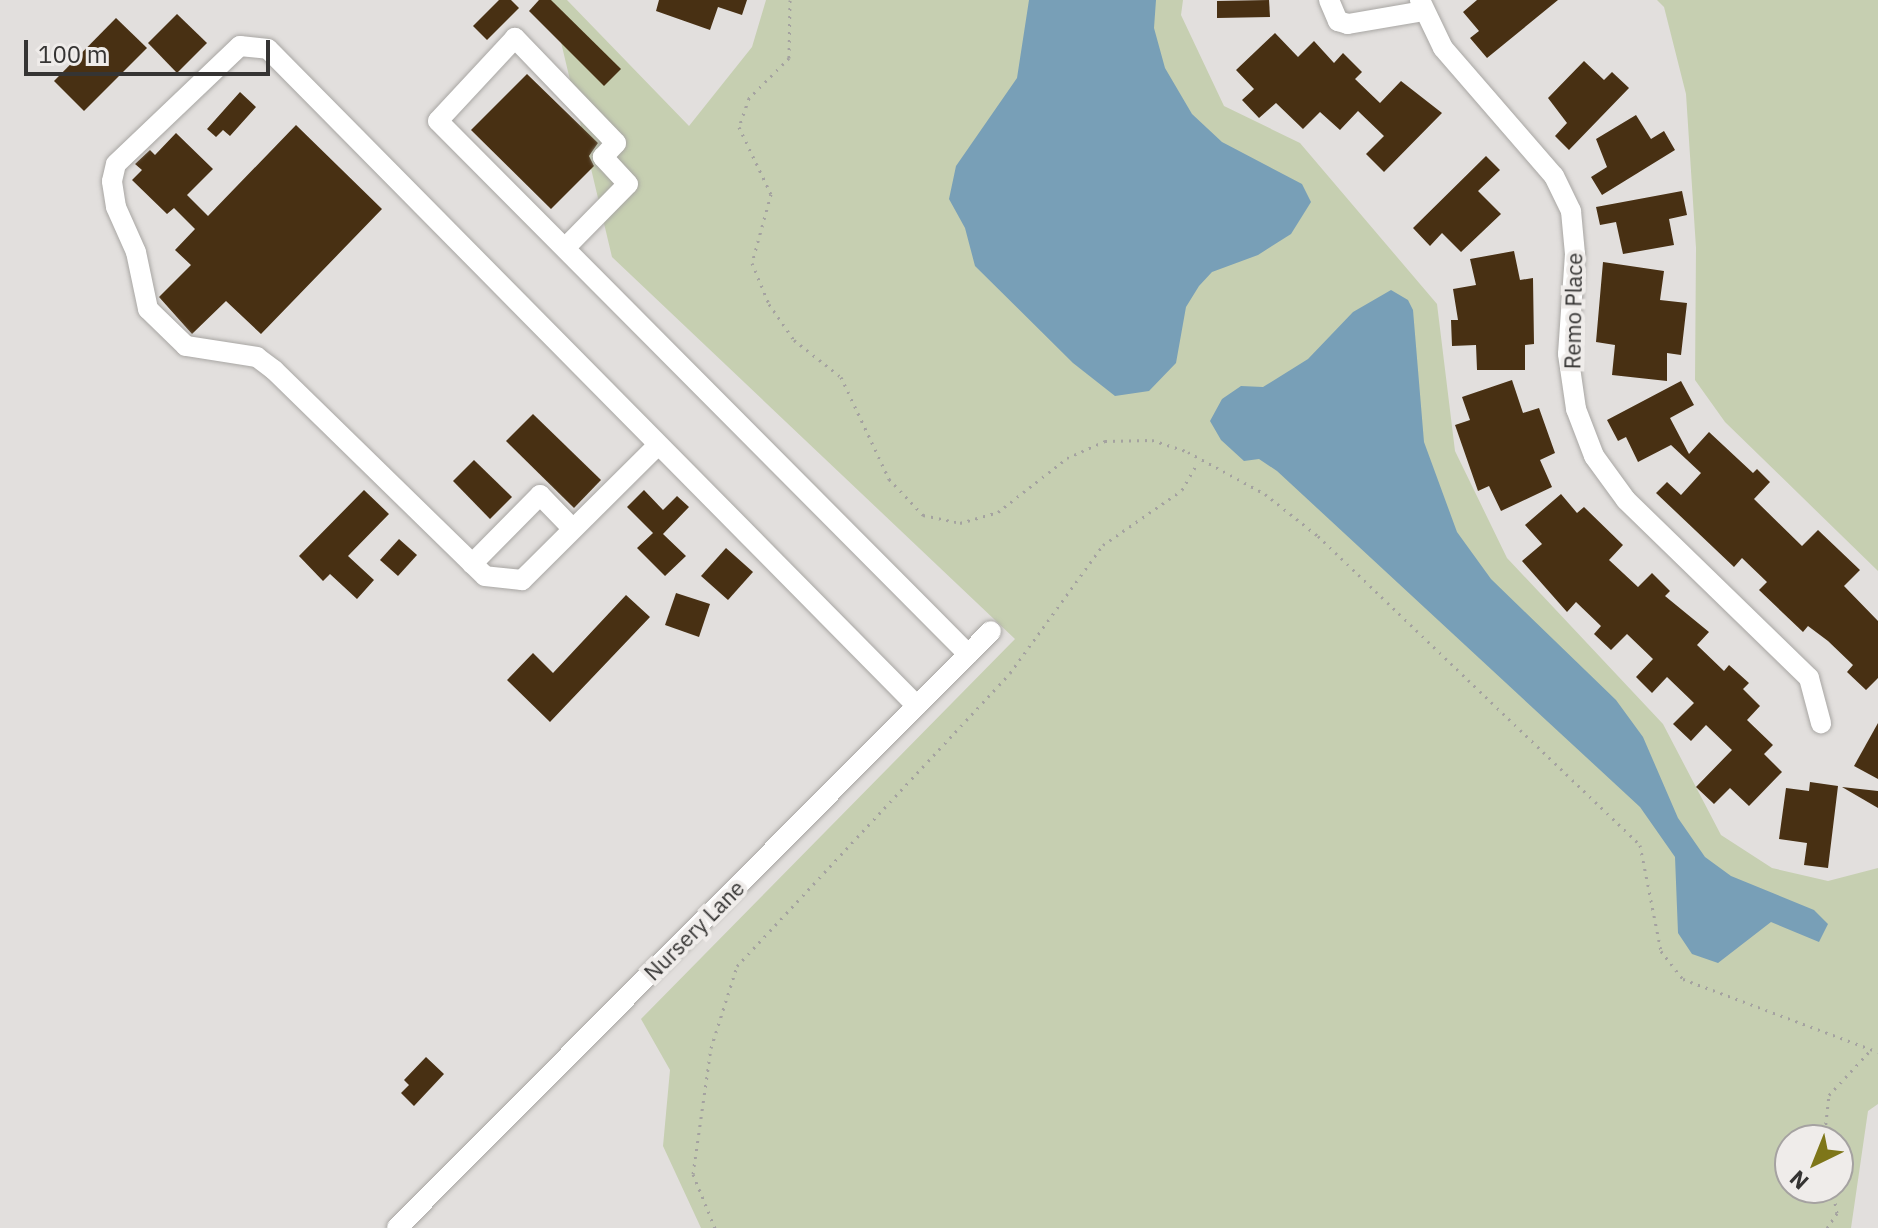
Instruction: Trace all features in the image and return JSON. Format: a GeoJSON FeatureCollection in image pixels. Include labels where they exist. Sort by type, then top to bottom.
{"type":"FeatureCollection","features":[{"type":"Feature","properties":{"kind":"street"},"geometry":{"type":"LineString","coordinates":[[1329,0],[1338,21],[1348,24],[1422,6]]}},
{"type":"Feature","properties":{"kind":"street","name":"Remo Place"},"geometry":{"type":"LineString","coordinates":[[1422,6],[1443,48],[1554,176],[1571,211],[1575,254],[1568,354],[1576,409],[1594,456],[1626,500],[1809,678],[1821,723]]}},
{"type":"Feature","properties":{"kind":"street"},"geometry":{"type":"LineString","coordinates":[[566,247],[628,184],[603,157],[616,143],[515,38],[438,121],[968,654]]}},
{"type":"Feature","properties":{"kind":"street"},"geometry":{"type":"LineString","coordinates":[[658,445],[522,580],[485,576],[274,370],[257,357],[186,346],[148,309],[136,252],[116,207],[112,181],[116,164],[240,46],[268,49],[917,706]]}},
{"type":"Feature","properties":{"kind":"street"},"geometry":{"type":"LineString","coordinates":[[472,564],[540,495],[573,529]]}},
{"type":"Feature","properties":{"kind":"street","name":"Nursery Lane"},"geometry":{"type":"LineString","coordinates":[[397,1228],[991,631]]}},
{"type":"Feature","properties":{"kind":"path"},"geometry":{"type":"LineString","coordinates":[[790,0],[789,58],[749,98],[739,127],[771,194],[752,263],[769,304],[794,340],[841,377],[889,479],[923,515],[960,523],[998,512],[1067,458],[1105,441],[1152,440],[1188,452],[1198,462],[1265,494],[1318,536],[1640,845],[1661,951],[1683,979],[1776,1010],[1869,1052],[1878,1052]]}},
{"type":"Feature","properties":{"kind":"path"},"geometry":{"type":"LineString","coordinates":[[715,1228],[693,1174],[711,1048],[737,966],[1010,673],[1103,545],[1182,490],[1198,462]]}},
{"type":"Feature","properties":{"kind":"path"},"geometry":{"type":"LineString","coordinates":[[1826,1124],[1829,1095],[1869,1052]]}},
{"type":"Feature","properties":{"kind":"path"},"geometry":{"type":"LineString","coordinates":[[1827,1228],[1837,1213],[1835,1204]]}},
{"type":"Feature","properties":{"kind":"green space"},"geometry":{"type":"Polygon","coordinates":[[[551,0],[567,0],[689,126],[752,47],[766,0],[1183,0],[1181,15],[1224,106],[1300,143],[1437,304],[1455,451],[1507,558],[1663,724],[1721,835],[1772,868],[1828,881],[1878,868],[1878,1104],[1868,1111],[1851,1228],[701,1228],[663,1146],[670,1070],[641,1019],[1015,639],[612,257],[551,0]]]}},
{"type":"Feature","properties":{"kind":"green space"},"geometry":{"type":"Polygon","coordinates":[[[1657,0],[1878,0],[1878,571],[1725,422],[1695,380],[1696,248],[1686,94],[1664,7],[1657,0]]]}},
{"type":"Feature","properties":{"kind":"water"},"geometry":{"type":"Polygon","coordinates":[[[1029,0],[1156,0],[1154,28],[1165,68],[1192,114],[1222,142],[1302,184],[1311,202],[1291,234],[1258,255],[1212,272],[1199,286],[1186,307],[1176,363],[1149,391],[1115,396],[1073,363],[975,266],[965,228],[949,199],[956,166],[1017,78],[1029,0]]]}},
{"type":"Feature","properties":{"kind":"water"},"geometry":{"type":"Polygon","coordinates":[[[1391,290],[1408,300],[1413,310],[1424,442],[1457,532],[1491,579],[1616,700],[1643,737],[1678,818],[1705,857],[1731,876],[1814,910],[1828,924],[1819,942],[1771,922],[1718,963],[1692,954],[1678,933],[1675,857],[1640,807],[1277,471],[1259,459],[1244,461],[1221,440],[1210,421],[1222,399],[1241,386],[1263,387],[1308,359],[1353,312],[1391,290]]]}},
{"type":"Feature","properties":{"kind":"building"},"geometry":{"type":"Polygon","coordinates":[[[499,0],[511,0],[519,8],[487,40],[473,26],[499,0]]]}},
{"type":"Feature","properties":{"kind":"building"},"geometry":{"type":"Polygon","coordinates":[[[539,0],[551,0],[621,69],[604,86],[529,11],[539,0]]]}},
{"type":"Feature","properties":{"kind":"building"},"geometry":{"type":"Polygon","coordinates":[[[659,0],[747,0],[742,15],[718,7],[710,30],[656,11],[659,0]]]}},
{"type":"Feature","properties":{"kind":"building"},"geometry":{"type":"Polygon","coordinates":[[[1269,0],[1270,17],[1217,18],[1217,1],[1269,0]]]}},
{"type":"Feature","properties":{"kind":"building"},"geometry":{"type":"Polygon","coordinates":[[[1477,0],[1558,0],[1487,58],[1470,38],[1479,31],[1463,12],[1477,0]]]}},
{"type":"Feature","properties":{"kind":"building"},"geometry":{"type":"Polygon","coordinates":[[[177,14],[207,43],[177,73],[148,43],[177,14]]]}},
{"type":"Feature","properties":{"kind":"building"},"geometry":{"type":"Polygon","coordinates":[[[116,18],[147,48],[84,111],[54,81],[116,18]]]}},
{"type":"Feature","properties":{"kind":"building"},"geometry":{"type":"Polygon","coordinates":[[[1275,33],[1298,57],[1314,41],[1334,63],[1343,53],[1362,72],[1355,79],[1380,103],[1401,81],[1442,113],[1384,172],[1366,154],[1384,136],[1358,111],[1340,130],[1320,112],[1303,129],[1276,103],[1259,118],[1242,100],[1254,89],[1236,70],[1275,33]]]}},
{"type":"Feature","properties":{"kind":"building"},"geometry":{"type":"Polygon","coordinates":[[[1584,61],[1604,80],[1612,72],[1629,88],[1569,150],[1555,136],[1567,123],[1548,98],[1584,61]]]}},
{"type":"Feature","properties":{"kind":"building"},"geometry":{"type":"Polygon","coordinates":[[[527,74],[598,143],[589,156],[594,166],[551,209],[471,130],[527,74]]]}},
{"type":"Feature","properties":{"kind":"building"},"geometry":{"type":"Polygon","coordinates":[[[240,92],[256,107],[230,136],[223,130],[216,137],[207,129],[240,92]]]}},
{"type":"Feature","properties":{"kind":"building"},"geometry":{"type":"Polygon","coordinates":[[[1636,115],[1651,139],[1664,131],[1675,150],[1602,195],[1591,177],[1607,167],[1596,139],[1636,115]]]}},
{"type":"Feature","properties":{"kind":"building"},"geometry":{"type":"Polygon","coordinates":[[[296,125],[382,209],[261,334],[226,301],[192,334],[159,297],[191,265],[175,250],[195,229],[174,208],[167,214],[132,180],[142,170],[135,164],[150,150],[155,155],[176,133],[213,169],[187,195],[208,216],[296,125]]]}},
{"type":"Feature","properties":{"kind":"building"},"geometry":{"type":"Polygon","coordinates":[[[1486,156],[1500,170],[1478,191],[1501,214],[1461,252],[1442,233],[1430,246],[1413,228],[1486,156]]]}},
{"type":"Feature","properties":{"kind":"building"},"geometry":{"type":"Polygon","coordinates":[[[1682,191],[1687,215],[1669,219],[1674,245],[1623,254],[1616,222],[1600,225],[1596,207],[1682,191]]]}},
{"type":"Feature","properties":{"kind":"building"},"geometry":{"type":"Polygon","coordinates":[[[1514,251],[1520,280],[1533,278],[1534,344],[1525,345],[1525,370],[1477,370],[1476,345],[1452,346],[1451,320],[1458,320],[1453,289],[1476,285],[1470,259],[1514,251]]]}},
{"type":"Feature","properties":{"kind":"building"},"geometry":{"type":"Polygon","coordinates":[[[1603,262],[1664,271],[1660,300],[1687,303],[1681,355],[1667,353],[1667,381],[1612,375],[1615,345],[1596,342],[1603,262]]]}},
{"type":"Feature","properties":{"kind":"building"},"geometry":{"type":"Polygon","coordinates":[[[1512,380],[1523,413],[1539,408],[1555,453],[1540,460],[1552,487],[1501,511],[1489,486],[1478,491],[1455,425],[1470,420],[1462,397],[1512,380]]]}},
{"type":"Feature","properties":{"kind":"building"},"geometry":{"type":"Polygon","coordinates":[[[1681,381],[1694,405],[1670,418],[1689,454],[1709,432],[1753,473],[1757,469],[1770,482],[1754,499],[1802,546],[1818,530],[1860,570],[1844,586],[1878,621],[1878,678],[1866,690],[1847,672],[1853,665],[1828,641],[1808,626],[1803,632],[1759,590],[1767,582],[1742,558],[1734,567],[1656,493],[1667,482],[1681,495],[1701,473],[1671,445],[1638,462],[1626,437],[1618,441],[1607,420],[1681,381]]]}},
{"type":"Feature","properties":{"kind":"building"},"geometry":{"type":"Polygon","coordinates":[[[533,414],[601,480],[574,508],[506,441],[533,414]]]}},
{"type":"Feature","properties":{"kind":"building"},"geometry":{"type":"Polygon","coordinates":[[[474,460],[512,497],[490,519],[453,481],[474,460]]]}},
{"type":"Feature","properties":{"kind":"building"},"geometry":{"type":"Polygon","coordinates":[[[364,490],[389,514],[348,556],[374,580],[357,599],[330,574],[323,581],[299,556],[364,490]]]}},
{"type":"Feature","properties":{"kind":"building"},"geometry":{"type":"Polygon","coordinates":[[[644,490],[663,510],[677,496],[689,507],[663,534],[686,556],[665,576],[637,548],[653,533],[627,507],[644,490]]]}},
{"type":"Feature","properties":{"kind":"building"},"geometry":{"type":"Polygon","coordinates":[[[1561,494],[1577,513],[1584,507],[1623,545],[1609,560],[1638,587],[1652,573],[1670,591],[1665,596],[1709,632],[1697,645],[1724,671],[1729,665],[1749,683],[1743,689],[1760,706],[1747,720],[1773,745],[1764,754],[1782,772],[1749,806],[1730,788],[1714,804],[1696,787],[1732,750],[1706,725],[1691,741],[1673,724],[1694,703],[1667,677],[1652,693],[1636,677],[1653,659],[1627,634],[1611,650],[1594,634],[1601,626],[1576,602],[1567,612],[1522,561],[1542,544],[1525,525],[1561,494]]]}},
{"type":"Feature","properties":{"kind":"building"},"geometry":{"type":"Polygon","coordinates":[[[399,539],[417,555],[398,576],[380,560],[399,539]]]}},
{"type":"Feature","properties":{"kind":"building"},"geometry":{"type":"Polygon","coordinates":[[[726,548],[753,572],[728,600],[701,576],[726,548]]]}},
{"type":"Feature","properties":{"kind":"building"},"geometry":{"type":"Polygon","coordinates":[[[676,593],[710,604],[699,637],[665,625],[676,593]]]}},
{"type":"Feature","properties":{"kind":"building"},"geometry":{"type":"Polygon","coordinates":[[[626,595],[650,617],[550,722],[507,680],[533,653],[553,673],[626,595]]]}},
{"type":"Feature","properties":{"kind":"building"},"geometry":{"type":"Polygon","coordinates":[[[1878,723],[1878,779],[1854,766],[1878,723]]]}},
{"type":"Feature","properties":{"kind":"building"},"geometry":{"type":"Polygon","coordinates":[[[1810,782],[1838,786],[1828,868],[1804,865],[1807,843],[1779,839],[1786,788],[1809,791],[1810,782]]]}},
{"type":"Feature","properties":{"kind":"building"},"geometry":{"type":"Polygon","coordinates":[[[1842,787],[1878,791],[1878,808],[1842,787]]]}},
{"type":"Feature","properties":{"kind":"building"},"geometry":{"type":"Polygon","coordinates":[[[426,1057],[444,1074],[414,1106],[401,1093],[409,1085],[404,1080],[426,1057]]]}}]}
